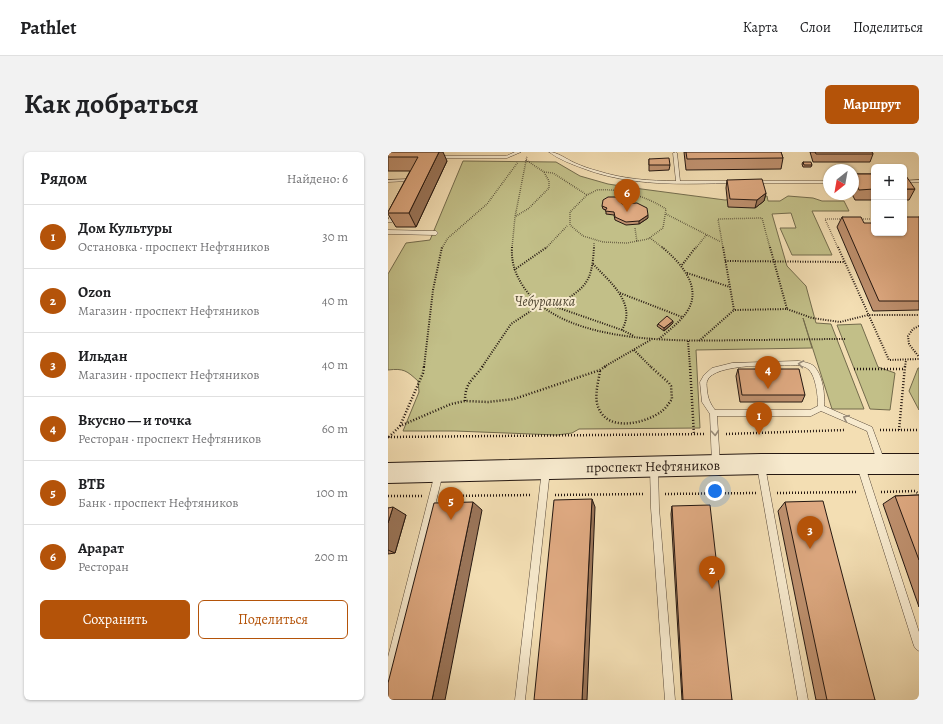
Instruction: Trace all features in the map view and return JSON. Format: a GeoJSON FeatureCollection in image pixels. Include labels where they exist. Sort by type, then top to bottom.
{"type":"FeatureCollection","features":[{"type":"Feature","properties":{"kind":"main road","name":"проспект Нефтяников"},"geometry":{"type":"LineString","coordinates":[[388,473],[761,464],[919,464]]}},
{"type":"Feature","properties":{"kind":"lane"},"geometry":{"type":"LineString","coordinates":[[434,157],[508,157],[519,152]]}},
{"type":"Feature","properties":{"kind":"lane"},"geometry":{"type":"LineString","coordinates":[[551,152],[571,163],[598,174],[619,179],[647,182],[742,182]]}},
{"type":"Feature","properties":{"kind":"lane"},"geometry":{"type":"LineString","coordinates":[[675,153],[678,182]]}},
{"type":"Feature","properties":{"kind":"lane"},"geometry":{"type":"LineString","coordinates":[[388,181],[412,180],[408,187]]}},
{"type":"Feature","properties":{"kind":"lane"},"geometry":{"type":"LineString","coordinates":[[750,182],[823,182]]}},
{"type":"Feature","properties":{"kind":"lane"},"geometry":{"type":"LineString","coordinates":[[907,182],[919,182]]}},
{"type":"Feature","properties":{"kind":"lane"},"geometry":{"type":"LineString","coordinates":[[388,221],[397,207]]}},
{"type":"Feature","properties":{"kind":"lane"},"geometry":{"type":"LineString","coordinates":[[388,232],[436,233]]}},
{"type":"Feature","properties":{"kind":"lane"},"geometry":{"type":"LineString","coordinates":[[716,465],[715,434],[712,413],[705,402],[703,382],[714,370],[732,365],[799,363],[807,365],[813,370],[822,398],[821,408]]}},
{"type":"Feature","properties":{"kind":"lane"},"geometry":{"type":"LineString","coordinates":[[712,413],[811,413],[821,408],[870,429],[882,464]]}},
{"type":"Feature","properties":{"kind":"lane"},"geometry":{"type":"LineString","coordinates":[[761,464],[803,700]]}},
{"type":"Feature","properties":{"kind":"lane"},"geometry":{"type":"LineString","coordinates":[[860,464],[919,646]]}},
{"type":"Feature","properties":{"kind":"lane"},"geometry":{"type":"LineString","coordinates":[[654,466],[655,508],[670,700]]}},
{"type":"Feature","properties":{"kind":"lane"},"geometry":{"type":"LineString","coordinates":[[520,700],[547,468]]}},
{"type":"Feature","properties":{"kind":"lane"},"geometry":{"type":"LineString","coordinates":[[388,676],[440,471]]}},
{"type":"Feature","properties":{"kind":"path"},"geometry":{"type":"LineString","coordinates":[[527,152],[512,249],[514,270],[523,288],[540,305],[562,318],[582,327],[601,332],[652,339],[688,341],[846,339]]}},
{"type":"Feature","properties":{"kind":"path"},"geometry":{"type":"LineString","coordinates":[[400,426],[423,373],[433,290],[441,249],[448,238],[487,204],[527,152]]}},
{"type":"Feature","properties":{"kind":"path"},"geometry":{"type":"LineString","coordinates":[[526,160],[544,172],[556,175],[587,195]]}},
{"type":"Feature","properties":{"kind":"path"},"geometry":{"type":"LineString","coordinates":[[516,216],[528,209],[549,188],[549,181],[544,172]]}},
{"type":"Feature","properties":{"kind":"path"},"geometry":{"type":"LineString","coordinates":[[602,190],[626,194],[657,204],[666,210],[666,214],[664,225],[660,231],[650,238],[637,242],[609,244],[594,242],[574,232],[568,224],[568,216],[573,207],[587,195],[602,190]]}},
{"type":"Feature","properties":{"kind":"path"},"geometry":{"type":"LineString","coordinates":[[666,214],[722,242]]}},
{"type":"Feature","properties":{"kind":"path"},"geometry":{"type":"LineString","coordinates":[[734,310],[718,218],[762,218],[787,309]]}},
{"type":"Feature","properties":{"kind":"path"},"geometry":{"type":"LineString","coordinates":[[846,218],[825,218],[889,360],[919,358]]}},
{"type":"Feature","properties":{"kind":"path"},"geometry":{"type":"LineString","coordinates":[[853,218],[871,219]]}},
{"type":"Feature","properties":{"kind":"path"},"geometry":{"type":"LineString","coordinates":[[514,270],[544,249],[568,224]]}},
{"type":"Feature","properties":{"kind":"path"},"geometry":{"type":"LineString","coordinates":[[635,228],[637,242]]}},
{"type":"Feature","properties":{"kind":"path"},"geometry":{"type":"LineString","coordinates":[[682,265],[706,234]]}},
{"type":"Feature","properties":{"kind":"path"},"geometry":{"type":"LineString","coordinates":[[650,238],[671,254],[682,265],[687,273],[693,295],[688,310],[659,339]]}},
{"type":"Feature","properties":{"kind":"path"},"geometry":{"type":"LineString","coordinates":[[555,307],[584,287],[593,264],[594,242]]}},
{"type":"Feature","properties":{"kind":"path"},"geometry":{"type":"LineString","coordinates":[[726,261],[844,262]]}},
{"type":"Feature","properties":{"kind":"path"},"geometry":{"type":"LineString","coordinates":[[593,264],[619,293],[626,309],[627,320],[622,330]]}},
{"type":"Feature","properties":{"kind":"path"},"geometry":{"type":"LineString","coordinates":[[687,273],[730,288]]}},
{"type":"Feature","properties":{"kind":"path"},"geometry":{"type":"LineString","coordinates":[[619,293],[682,317]]}},
{"type":"Feature","properties":{"kind":"path"},"geometry":{"type":"LineString","coordinates":[[534,299],[622,330],[636,337]]}},
{"type":"Feature","properties":{"kind":"path"},"geometry":{"type":"LineString","coordinates":[[465,401],[465,389],[469,382],[482,368],[511,324],[540,305]]}},
{"type":"Feature","properties":{"kind":"path"},"geometry":{"type":"LineString","coordinates":[[699,341],[734,310],[787,309],[812,318],[840,322],[868,315],[919,315]]}},
{"type":"Feature","properties":{"kind":"path"},"geometry":{"type":"LineString","coordinates":[[919,326],[909,332],[907,337],[908,344],[919,358]]}},
{"type":"Feature","properties":{"kind":"path"},"geometry":{"type":"LineString","coordinates":[[389,437],[400,426],[437,409],[465,401],[488,402],[514,399],[600,370],[652,339]]}},
{"type":"Feature","properties":{"kind":"path"},"geometry":{"type":"LineString","coordinates":[[688,341],[694,435]]}},
{"type":"Feature","properties":{"kind":"path"},"geometry":{"type":"LineString","coordinates":[[600,370],[595,385],[595,399],[601,413],[610,420],[621,423],[643,423],[654,418],[662,412],[671,400],[673,393],[671,386],[665,379],[642,360],[634,350]]}},
{"type":"Feature","properties":{"kind":"path"},"geometry":{"type":"LineString","coordinates":[[899,430],[906,360]]}},
{"type":"Feature","properties":{"kind":"path"},"geometry":{"type":"LineString","coordinates":[[854,369],[904,369]]}},
{"type":"Feature","properties":{"kind":"path"},"geometry":{"type":"LineString","coordinates":[[389,437],[694,435],[870,429],[919,430]]}},
{"type":"Feature","properties":{"kind":"path"},"geometry":{"type":"LineString","coordinates":[[915,492],[919,494]]}},
{"type":"Feature","properties":{"kind":"green space","name":"Чебурашка"},"geometry":{"type":"Polygon","coordinates":[[[463,161],[556,162],[580,176],[608,184],[725,200],[767,196],[768,201],[780,201],[788,196],[813,198],[822,201],[844,201],[849,211],[812,211],[832,255],[792,255],[780,228],[796,228],[791,213],[772,214],[787,266],[806,286],[816,323],[831,324],[864,409],[832,409],[803,318],[812,348],[696,350],[700,428],[579,429],[572,433],[557,435],[455,431],[403,431],[419,392],[418,381],[405,371],[398,369],[388,370],[388,274],[406,243],[430,240],[463,161]]]}},
{"type":"Feature","properties":{"kind":"green space"},"geometry":{"type":"Polygon","coordinates":[[[861,324],[878,367],[895,373],[890,410],[870,409],[837,325],[861,324]]]}},
{"type":"Feature","properties":{"kind":"green space"},"geometry":{"type":"Polygon","coordinates":[[[919,368],[919,410],[909,391],[919,368]]]}},
{"type":"Feature","properties":{"kind":"building"},"geometry":{"type":"Polygon","coordinates":[[[388,152],[439,152],[409,213],[388,212],[418,157],[388,157],[388,152]]]}},
{"type":"Feature","properties":{"kind":"building"},"geometry":{"type":"Polygon","coordinates":[[[686,152],[781,152],[783,158],[687,159],[686,152]]]}},
{"type":"Feature","properties":{"kind":"building"},"geometry":{"type":"Polygon","coordinates":[[[815,152],[872,152],[873,154],[816,154],[815,152]]]}},
{"type":"Feature","properties":{"kind":"building"},"geometry":{"type":"Polygon","coordinates":[[[669,158],[670,165],[649,165],[649,159],[669,158]]]}},
{"type":"Feature","properties":{"kind":"building"},"geometry":{"type":"Polygon","coordinates":[[[803,162],[811,162],[812,165],[804,165],[803,162]]]}},
{"type":"Feature","properties":{"kind":"building"},"geometry":{"type":"Polygon","coordinates":[[[859,174],[871,174],[871,189],[859,190],[859,174]]]}},
{"type":"Feature","properties":{"kind":"building"},"geometry":{"type":"Polygon","coordinates":[[[907,177],[915,189],[907,189],[907,177]]]}},
{"type":"Feature","properties":{"kind":"building"},"geometry":{"type":"Polygon","coordinates":[[[762,179],[766,193],[757,200],[730,199],[727,180],[762,179]]]}},
{"type":"Feature","properties":{"kind":"building"},"geometry":{"type":"Polygon","coordinates":[[[608,197],[615,197],[622,200],[622,204],[637,203],[647,208],[648,215],[639,221],[626,222],[615,217],[614,212],[605,211],[607,208],[602,206],[603,200],[608,197]]]}},
{"type":"Feature","properties":{"kind":"building"},"geometry":{"type":"Polygon","coordinates":[[[842,217],[861,217],[864,223],[871,223],[871,236],[907,236],[907,217],[919,217],[919,301],[879,301],[842,217]]]}},
{"type":"Feature","properties":{"kind":"building"},"geometry":{"type":"Polygon","coordinates":[[[667,316],[673,321],[664,328],[658,324],[667,316]]]}},
{"type":"Feature","properties":{"kind":"building"},"geometry":{"type":"Polygon","coordinates":[[[738,369],[799,369],[805,395],[742,395],[738,369]]]}},
{"type":"Feature","properties":{"kind":"building"},"geometry":{"type":"Polygon","coordinates":[[[919,495],[919,560],[895,496],[919,495]]]}},
{"type":"Feature","properties":{"kind":"building"},"geometry":{"type":"Polygon","coordinates":[[[592,499],[582,700],[534,700],[554,500],[592,499]]]}},
{"type":"Feature","properties":{"kind":"building"},"geometry":{"type":"Polygon","coordinates":[[[823,501],[875,700],[827,700],[785,502],[823,501]]]}},
{"type":"Feature","properties":{"kind":"building"},"geometry":{"type":"Polygon","coordinates":[[[473,502],[432,700],[388,700],[388,683],[434,503],[473,502]]]}},
{"type":"Feature","properties":{"kind":"building"},"geometry":{"type":"Polygon","coordinates":[[[710,505],[732,700],[683,700],[672,506],[710,505]]]}},
{"type":"Feature","properties":{"kind":"building"},"geometry":{"type":"Polygon","coordinates":[[[393,507],[388,523],[388,508],[393,507]]]}},
{"type":"Feature","properties":{"kind":"place","name":"Арарат"},"geometry":{"type":"Point","coordinates":[627,212]}},
{"type":"Feature","properties":{"kind":"place","name":"Вкусно — и точка"},"geometry":{"type":"Point","coordinates":[768,389]}},
{"type":"Feature","properties":{"kind":"place","name":"Дом Культуры"},"geometry":{"type":"Point","coordinates":[759,435]}},
{"type":"Feature","properties":{"kind":"place","name":"ВТБ"},"geometry":{"type":"Point","coordinates":[451,520]}},
{"type":"Feature","properties":{"kind":"place","name":"Ильдан"},"geometry":{"type":"Point","coordinates":[810,549]}},
{"type":"Feature","properties":{"kind":"place","name":"Ozon"},"geometry":{"type":"Point","coordinates":[712,589]}}]}
